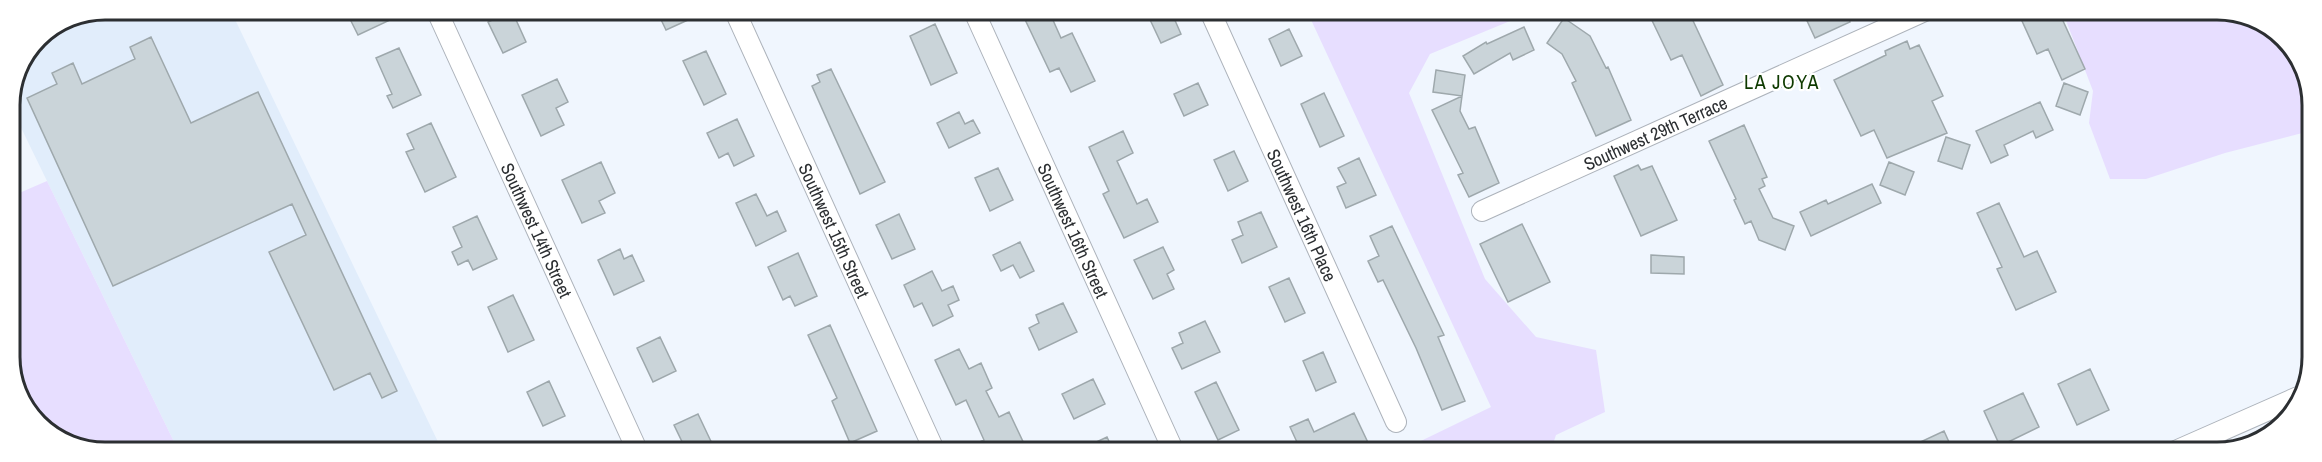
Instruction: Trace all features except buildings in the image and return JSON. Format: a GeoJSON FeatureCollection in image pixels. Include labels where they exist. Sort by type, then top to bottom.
{"type":"FeatureCollection","features":[{"type":"Feature","properties":{"kind":"street","name":"Southwest 14th Street"},"geometry":{"type":"LineString","coordinates":[[441,19],[633,442]]}},
{"type":"Feature","properties":{"kind":"street","name":"Southwest 15th Street"},"geometry":{"type":"LineString","coordinates":[[739,19],[930,442]]}},
{"type":"Feature","properties":{"kind":"street","name":"Southwest 16th Street"},"geometry":{"type":"LineString","coordinates":[[978,19],[1169,442]]}},
{"type":"Feature","properties":{"kind":"street","name":"Southwest 16th Place"},"geometry":{"type":"LineString","coordinates":[[1214,19],[1396,422]]}},
{"type":"Feature","properties":{"kind":"street","name":"Southwest 29th Terrace"},"geometry":{"type":"LineString","coordinates":[[1482,211],[1907,19]]}},
{"type":"Feature","properties":{"kind":"street"},"geometry":{"type":"LineString","coordinates":[[2197,442],[2291,400]]}},
{"type":"Feature","properties":{"kind":"shaded area"},"geometry":{"type":"Polygon","coordinates":[[[235,19],[438,442],[174,442],[19,124],[21,88],[34,57],[44,44],[57,34],[88,21],[235,19]]]}},
{"type":"Feature","properties":{"kind":"shaded area"},"geometry":{"type":"Polygon","coordinates":[[[1311,19],[1515,19],[1430,54],[1409,93],[1485,279],[1536,337],[1596,350],[1605,412],[1556,435],[1554,442],[1419,442],[1491,407],[1311,19]]]}},
{"type":"Feature","properties":{"kind":"shaded area"},"geometry":{"type":"Polygon","coordinates":[[[2065,19],[2229,20],[2245,24],[2265,34],[2278,44],[2288,57],[2301,88],[2302,133],[2225,153],[2146,179],[2110,179],[2089,123],[2093,91],[2065,19]]]}},
{"type":"Feature","properties":{"kind":"shaded area"},"geometry":{"type":"Polygon","coordinates":[[[47,181],[174,442],[93,442],[77,438],[57,428],[44,418],[31,400],[24,385],[19,358],[19,193],[47,181]]]}},
{"type":"Feature","properties":{"kind":"district","name":"LA JOYA"},"geometry":{"type":"Point","coordinates":[1782,81]}}]}
